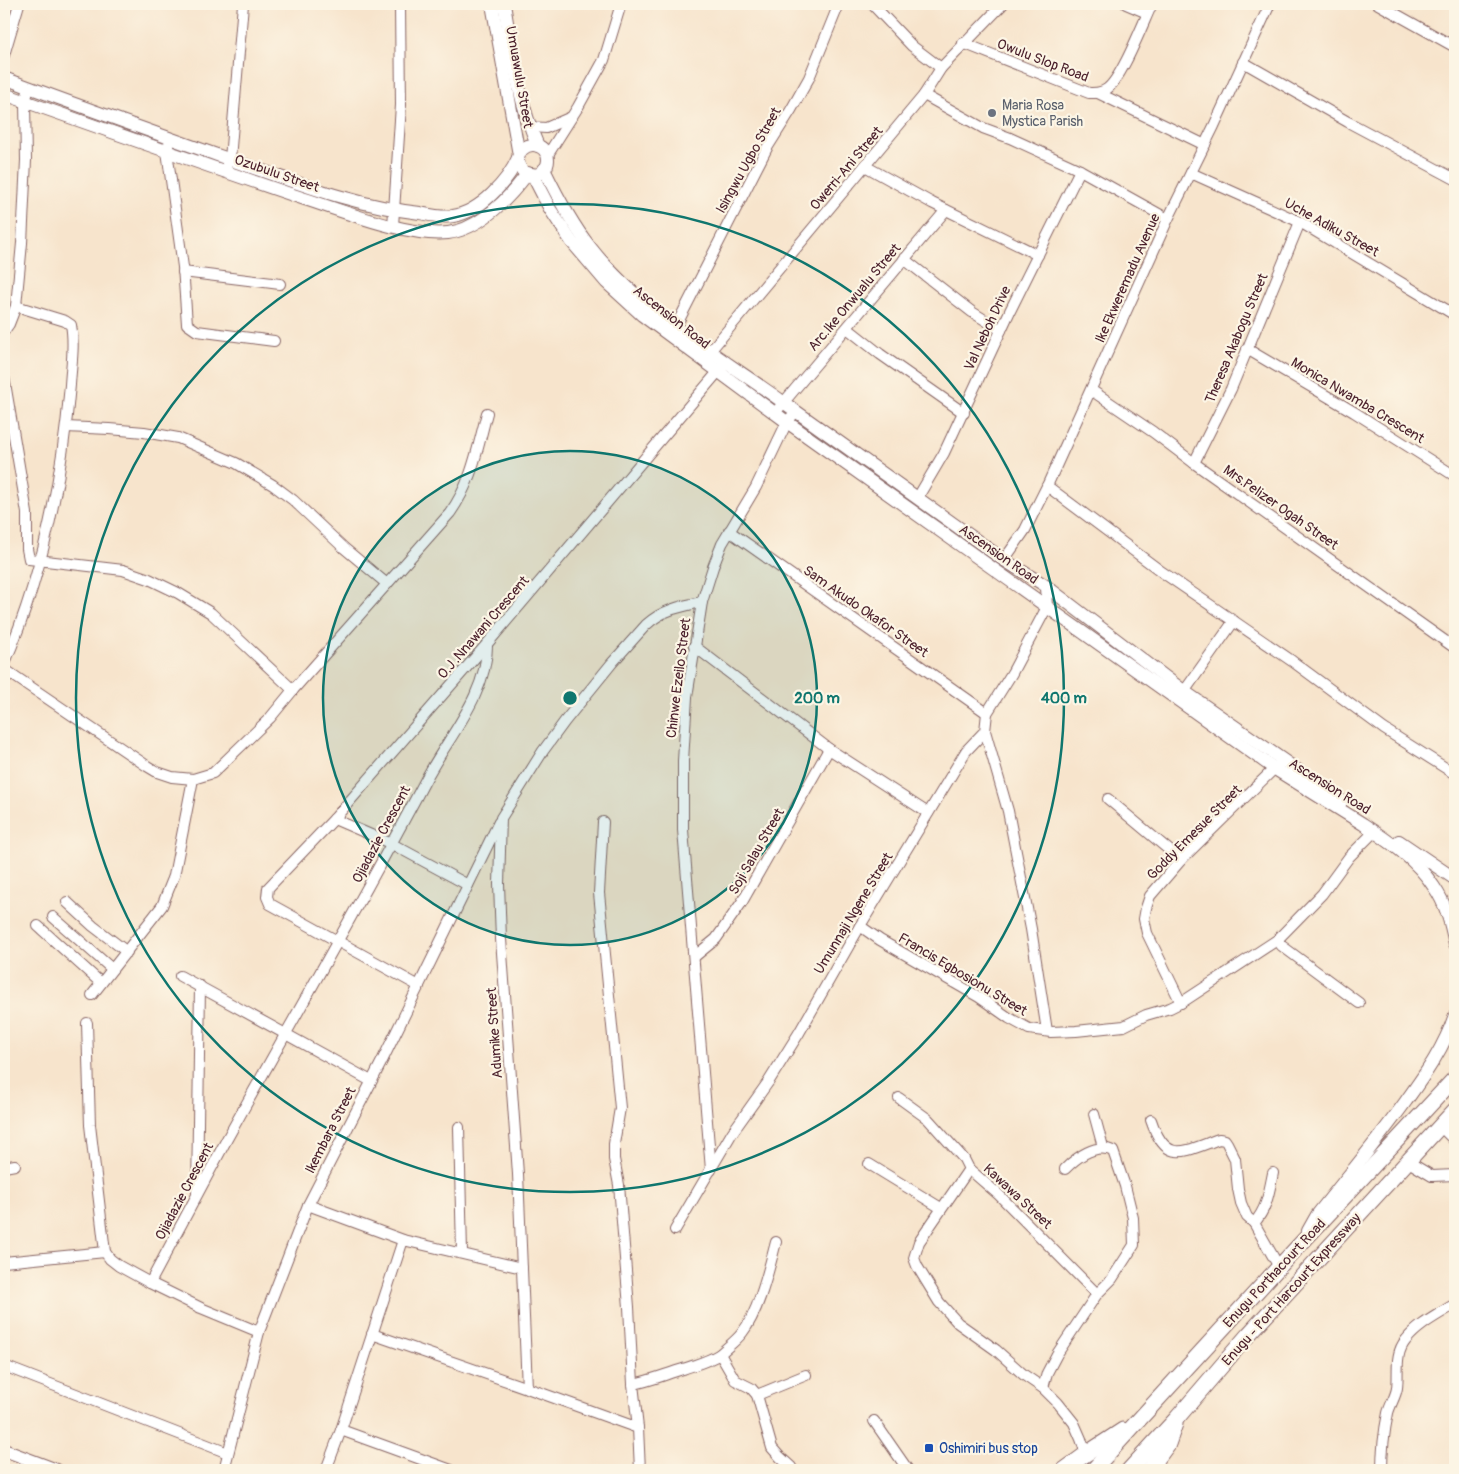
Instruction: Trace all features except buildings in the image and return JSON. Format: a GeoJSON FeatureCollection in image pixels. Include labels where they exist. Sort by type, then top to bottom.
{"type":"FeatureCollection","features":[{"type":"Feature","properties":{"kind":"highway","name":"Enugu Porthacourt Road"},"geometry":{"type":"LineString","coordinates":[[1093,1470],[1455,1078]]}},
{"type":"Feature","properties":{"kind":"highway","name":"Enugu - Port Harcourt Expressway"},"geometry":{"type":"LineString","coordinates":[[1129,1470],[1177,1418],[1228,1357],[1455,1110]]}},
{"type":"Feature","properties":{"kind":"highway"},"geometry":{"type":"LineString","coordinates":[[1149,1470],[1168,1444],[1177,1418]]}},
{"type":"Feature","properties":{"kind":"highway"},"geometry":{"type":"LineString","coordinates":[[1064,1470],[1138,1420]]}},
{"type":"Feature","properties":{"kind":"main road","name":"Umuawulu Street"},"geometry":{"type":"LineString","coordinates":[[492,4],[518,156]]}},
{"type":"Feature","properties":{"kind":"main road","name":"Umuawulu Street"},"geometry":{"type":"LineString","coordinates":[[504,4],[515,73],[530,127],[538,146]]}},
{"type":"Feature","properties":{"kind":"main road","name":"Ozubulu Street"},"geometry":{"type":"LineString","coordinates":[[4,78],[168,145],[223,171],[340,211],[393,226],[431,233],[447,233],[464,229],[497,207],[530,174]]}},
{"type":"Feature","properties":{"kind":"main road","name":"Ozubulu Street"},"geometry":{"type":"LineString","coordinates":[[4,94],[168,145],[230,159],[314,189],[395,211],[448,216],[467,212],[498,190],[513,170],[518,156]]}},
{"type":"Feature","properties":{"kind":"main road"},"geometry":{"type":"LineString","coordinates":[[526,146],[538,146],[542,148],[546,163],[540,172],[530,174],[519,166],[518,156],[526,146]]}},
{"type":"Feature","properties":{"kind":"main road","name":"Ascension Road"},"geometry":{"type":"LineString","coordinates":[[546,163],[560,202],[589,247],[635,295],[676,326],[707,356]]}},
{"type":"Feature","properties":{"kind":"main road","name":"Ascension Road"},"geometry":{"type":"LineString","coordinates":[[530,174],[564,230],[606,282],[642,315],[707,356],[779,407],[795,411],[1004,560],[1046,586],[1182,695]]}},
{"type":"Feature","properties":{"kind":"main road","name":"Ascension Road"},"geometry":{"type":"LineString","coordinates":[[779,407],[787,422],[1047,607],[1182,695],[1400,850],[1423,871],[1435,888],[1446,909],[1455,944]]}},
{"type":"Feature","properties":{"kind":"main road","name":"Ascension Road"},"geometry":{"type":"LineString","coordinates":[[1279,765],[1455,878]]}},
{"type":"Feature","properties":{"kind":"main road"},"geometry":{"type":"LineString","coordinates":[[1303,1242],[1317,1215],[1390,1123],[1436,1058],[1444,1044],[1455,1015]]}},
{"type":"Feature","properties":{"kind":"main road"},"geometry":{"type":"LineString","coordinates":[[4,1450],[57,1470]]}},
{"type":"Feature","properties":{"kind":"street"},"geometry":{"type":"LineString","coordinates":[[4,55],[18,4]]}},
{"type":"Feature","properties":{"kind":"street"},"geometry":{"type":"LineString","coordinates":[[223,171],[230,159],[243,4]]}},
{"type":"Feature","properties":{"kind":"street"},"geometry":{"type":"LineString","coordinates":[[393,226],[401,105],[400,4]]}},
{"type":"Feature","properties":{"kind":"street"},"geometry":{"type":"LineString","coordinates":[[546,163],[604,60],[621,4]]}},
{"type":"Feature","properties":{"kind":"street","name":"Isingwu Ugbo Street"},"geometry":{"type":"LineString","coordinates":[[676,326],[767,148],[809,78],[839,4]]}},
{"type":"Feature","properties":{"kind":"street"},"geometry":{"type":"LineString","coordinates":[[872,4],[912,46],[941,68]]}},
{"type":"Feature","properties":{"kind":"street","name":"Owerri-Ani Street"},"geometry":{"type":"LineString","coordinates":[[707,356],[924,95],[941,68],[1003,4]]}},
{"type":"Feature","properties":{"kind":"street"},"geometry":{"type":"LineString","coordinates":[[1126,4],[1150,9]]}},
{"type":"Feature","properties":{"kind":"street","name":"Ike Ekweremadu Avenue"},"geometry":{"type":"LineString","coordinates":[[1004,560],[1024,530],[1047,486],[1168,219],[1205,145],[1270,4]]}},
{"type":"Feature","properties":{"kind":"street"},"geometry":{"type":"LineString","coordinates":[[1378,4],[1455,47]]}},
{"type":"Feature","properties":{"kind":"street","name":"Owulu Slop Road"},"geometry":{"type":"LineString","coordinates":[[963,44],[1089,92],[1098,93],[1106,90],[1118,77],[1150,9]]}},
{"type":"Feature","properties":{"kind":"street"},"geometry":{"type":"LineString","coordinates":[[1243,62],[1348,122],[1455,179]]}},
{"type":"Feature","properties":{"kind":"street"},"geometry":{"type":"LineString","coordinates":[[4,331],[16,306],[22,242],[26,160],[25,102],[29,88]]}},
{"type":"Feature","properties":{"kind":"street"},"geometry":{"type":"LineString","coordinates":[[1098,93],[1205,145]]}},
{"type":"Feature","properties":{"kind":"street"},"geometry":{"type":"LineString","coordinates":[[924,95],[983,128],[1010,138],[1080,170],[1168,219]]}},
{"type":"Feature","properties":{"kind":"street"},"geometry":{"type":"LineString","coordinates":[[530,127],[546,128],[570,118]]}},
{"type":"Feature","properties":{"kind":"street"},"geometry":{"type":"LineString","coordinates":[[168,145],[184,272],[187,324],[197,331],[274,341]]}},
{"type":"Feature","properties":{"kind":"street"},"geometry":{"type":"LineString","coordinates":[[865,166],[946,210],[1038,255]]}},
{"type":"Feature","properties":{"kind":"street","name":"Val Neboh Drive"},"geometry":{"type":"LineString","coordinates":[[918,497],[944,453],[964,413],[1001,330],[1080,170]]}},
{"type":"Feature","properties":{"kind":"street","name":"Uche Adiku Street"},"geometry":{"type":"LineString","coordinates":[[1191,173],[1300,222],[1455,315]]}},
{"type":"Feature","properties":{"kind":"street","name":"Arc.Ike Onwualu Street"},"geometry":{"type":"LineString","coordinates":[[779,407],[946,210]]}},
{"type":"Feature","properties":{"kind":"street","name":"Theresa Akabogu Street"},"geometry":{"type":"LineString","coordinates":[[1194,463],[1231,389],[1300,222]]}},
{"type":"Feature","properties":{"kind":"street"},"geometry":{"type":"LineString","coordinates":[[904,259],[972,312],[1001,330]]}},
{"type":"Feature","properties":{"kind":"street"},"geometry":{"type":"LineString","coordinates":[[184,272],[280,284]]}},
{"type":"Feature","properties":{"kind":"street"},"geometry":{"type":"LineString","coordinates":[[4,665],[26,607],[48,531],[66,427],[72,354],[71,325],[65,321],[16,306]]}},
{"type":"Feature","properties":{"kind":"street"},"geometry":{"type":"LineString","coordinates":[[847,328],[888,360],[964,413]]}},
{"type":"Feature","properties":{"kind":"street","name":"Monica Nwamba Crescent"},"geometry":{"type":"LineString","coordinates":[[1247,349],[1354,412],[1455,476]]}},
{"type":"Feature","properties":{"kind":"street","name":"O.J .Nnawani Crescent"},"geometry":{"type":"LineString","coordinates":[[338,940],[270,904],[267,897],[268,888],[334,819],[487,644],[723,367]]}},
{"type":"Feature","properties":{"kind":"street"},"geometry":{"type":"LineString","coordinates":[[4,377],[6,405],[27,513],[27,555],[29,559],[123,570],[149,579],[178,593],[211,612],[292,690]]}},
{"type":"Feature","properties":{"kind":"street","name":"Mrs.Pelizer Ogah Street"},"geometry":{"type":"LineString","coordinates":[[1091,390],[1154,432],[1194,463],[1455,648]]}},
{"type":"Feature","properties":{"kind":"street","name":"Chinwe Ezeilo Street"},"geometry":{"type":"LineString","coordinates":[[711,1170],[683,830],[686,706],[702,602],[719,551],[756,487],[787,422],[795,411]]}},
{"type":"Feature","properties":{"kind":"street"},"geometry":{"type":"LineString","coordinates":[[4,669],[157,772],[172,777],[193,779],[213,773],[270,718],[292,690],[314,668],[450,513],[462,496],[470,479],[487,413]]}},
{"type":"Feature","properties":{"kind":"street"},"geometry":{"type":"LineString","coordinates":[[66,427],[127,430],[178,438],[236,463],[267,481],[293,500],[344,548],[387,584]]}},
{"type":"Feature","properties":{"kind":"street"},"geometry":{"type":"LineString","coordinates":[[1047,486],[1162,572],[1292,661],[1384,729],[1455,774]]}},
{"type":"Feature","properties":{"kind":"street"},"geometry":{"type":"LineString","coordinates":[[27,530],[40,536],[48,531]]}},
{"type":"Feature","properties":{"kind":"street","name":"Sam Akudo Okafor Street"},"geometry":{"type":"LineString","coordinates":[[729,531],[987,713]]}},
{"type":"Feature","properties":{"kind":"street"},"geometry":{"type":"LineString","coordinates":[[1046,586],[1047,607],[1012,673],[987,713],[985,731],[1008,811],[1031,929],[1047,1031]]}},
{"type":"Feature","properties":{"kind":"street","name":"Adumike Street"},"geometry":{"type":"LineString","coordinates":[[527,1388],[518,1174],[501,940],[499,884],[501,818],[542,751],[564,721],[646,625],[651,620],[670,610],[702,602]]}},
{"type":"Feature","properties":{"kind":"street"},"geometry":{"type":"LineString","coordinates":[[1182,695],[1234,621]]}},
{"type":"Feature","properties":{"kind":"street","name":"Ojiadazie Crescent"},"geometry":{"type":"LineString","coordinates":[[150,1282],[392,844],[432,766],[466,715],[487,662],[487,644]]}},
{"type":"Feature","properties":{"kind":"street"},"geometry":{"type":"LineString","coordinates":[[694,646],[829,749],[928,813]]}},
{"type":"Feature","properties":{"kind":"street","name":"Umunnaji Ngene Street"},"geometry":{"type":"LineString","coordinates":[[674,1230],[732,1133],[769,1081],[799,1033],[860,926],[966,751],[985,731]]}},
{"type":"Feature","properties":{"kind":"street","name":"Soji Salau Street"},"geometry":{"type":"LineString","coordinates":[[694,957],[716,939],[742,902],[829,749]]}},
{"type":"Feature","properties":{"kind":"street","name":"Goddy Emesue Street"},"geometry":{"type":"LineString","coordinates":[[1181,1003],[1147,933],[1144,919],[1150,896],[1181,860],[1279,765]]}},
{"type":"Feature","properties":{"kind":"street"},"geometry":{"type":"LineString","coordinates":[[92,995],[162,906],[170,890],[193,779]]}},
{"type":"Feature","properties":{"kind":"street"},"geometry":{"type":"LineString","coordinates":[[1108,799],[1181,860]]}},
{"type":"Feature","properties":{"kind":"street","name":"Ikembara Street"},"geometry":{"type":"LineString","coordinates":[[224,1470],[260,1332],[308,1205],[501,818]]}},
{"type":"Feature","properties":{"kind":"street"},"geometry":{"type":"LineString","coordinates":[[334,819],[392,844],[468,885]]}},
{"type":"Feature","properties":{"kind":"street"},"geometry":{"type":"LineString","coordinates":[[603,822],[599,893],[620,1108],[614,1144],[614,1159],[618,1175],[630,1307],[633,1384],[640,1470]]}},
{"type":"Feature","properties":{"kind":"street","name":"Francis Egbosionu Street"},"geometry":{"type":"LineString","coordinates":[[860,926],[928,969],[979,997],[1028,1029],[1076,1031],[1124,1026],[1146,1015],[1166,1010],[1181,1003],[1277,940],[1322,894],[1349,857],[1374,832]]}},
{"type":"Feature","properties":{"kind":"street"},"geometry":{"type":"LineString","coordinates":[[67,902],[93,926],[127,952]]}},
{"type":"Feature","properties":{"kind":"street"},"geometry":{"type":"LineString","coordinates":[[53,918],[112,969]]}},
{"type":"Feature","properties":{"kind":"street"},"geometry":{"type":"LineString","coordinates":[[38,926],[101,983]]}},
{"type":"Feature","properties":{"kind":"street"},"geometry":{"type":"LineString","coordinates":[[338,940],[418,986]]}},
{"type":"Feature","properties":{"kind":"street"},"geometry":{"type":"LineString","coordinates":[[1277,940],[1282,946],[1359,1003]]}},
{"type":"Feature","properties":{"kind":"street"},"geometry":{"type":"LineString","coordinates":[[180,976],[371,1081]]}},
{"type":"Feature","properties":{"kind":"street"},"geometry":{"type":"LineString","coordinates":[[197,1195],[200,986]]}},
{"type":"Feature","properties":{"kind":"street"},"geometry":{"type":"LineString","coordinates":[[87,1023],[90,1125],[105,1252],[119,1266],[201,1308],[260,1332]]}},
{"type":"Feature","properties":{"kind":"street","name":"Kawawa Street"},"geometry":{"type":"LineString","coordinates":[[899,1098],[928,1119],[964,1159],[969,1169],[999,1194],[1097,1294]]}},
{"type":"Feature","properties":{"kind":"street"},"geometry":{"type":"LineString","coordinates":[[1094,1114],[1103,1147]]}},
{"type":"Feature","properties":{"kind":"street"},"geometry":{"type":"LineString","coordinates":[[1151,1120],[1157,1137],[1170,1151],[1186,1151],[1220,1140],[1227,1142],[1235,1159],[1241,1203],[1279,1267]]}},
{"type":"Feature","properties":{"kind":"street"},"geometry":{"type":"LineString","coordinates":[[1440,1126],[1455,1140]]}},
{"type":"Feature","properties":{"kind":"street"},"geometry":{"type":"LineString","coordinates":[[459,1127],[462,1254]]}},
{"type":"Feature","properties":{"kind":"street"},"geometry":{"type":"LineString","coordinates":[[1043,1388],[1053,1361],[1097,1294],[1112,1279],[1134,1245],[1135,1233],[1125,1186],[1113,1151],[1103,1147],[1075,1160],[1065,1169]]}},
{"type":"Feature","properties":{"kind":"street"},"geometry":{"type":"LineString","coordinates":[[1407,1161],[1432,1176],[1455,1175]]}},
{"type":"Feature","properties":{"kind":"street"},"geometry":{"type":"LineString","coordinates":[[869,1164],[941,1208]]}},
{"type":"Feature","properties":{"kind":"street"},"geometry":{"type":"LineString","coordinates":[[4,1167],[15,1165]]}},
{"type":"Feature","properties":{"kind":"street"},"geometry":{"type":"LineString","coordinates":[[969,1169],[919,1242],[914,1258],[917,1266],[939,1302],[958,1323],[996,1350],[1024,1375],[1043,1388],[1074,1423],[1086,1454]]}},
{"type":"Feature","properties":{"kind":"street"},"geometry":{"type":"LineString","coordinates":[[1254,1223],[1264,1210],[1273,1173]]}},
{"type":"Feature","properties":{"kind":"street"},"geometry":{"type":"LineString","coordinates":[[308,1205],[403,1240],[522,1268]]}},
{"type":"Feature","properties":{"kind":"street"},"geometry":{"type":"LineString","coordinates":[[326,1470],[341,1430],[403,1240]]}},
{"type":"Feature","properties":{"kind":"street"},"geometry":{"type":"LineString","coordinates":[[633,1384],[705,1363],[720,1354],[738,1338],[747,1325],[762,1290],[776,1242]]}},
{"type":"Feature","properties":{"kind":"street"},"geometry":{"type":"LineString","coordinates":[[4,1262],[105,1252]]}},
{"type":"Feature","properties":{"kind":"street"},"geometry":{"type":"LineString","coordinates":[[1382,1470],[1388,1413],[1397,1390],[1397,1361],[1404,1342],[1428,1321],[1455,1304]]}},
{"type":"Feature","properties":{"kind":"street"},"geometry":{"type":"LineString","coordinates":[[372,1334],[638,1428]]}},
{"type":"Feature","properties":{"kind":"street"},"geometry":{"type":"LineString","coordinates":[[720,1354],[735,1380],[751,1388],[757,1395],[772,1448],[792,1470]]}},
{"type":"Feature","properties":{"kind":"street"},"geometry":{"type":"LineString","coordinates":[[4,1366],[228,1453]]}},
{"type":"Feature","properties":{"kind":"street"},"geometry":{"type":"LineString","coordinates":[[757,1395],[806,1375]]}},
{"type":"Feature","properties":{"kind":"street"},"geometry":{"type":"LineString","coordinates":[[874,1421],[908,1470]]}},
{"type":"Feature","properties":{"kind":"street"},"geometry":{"type":"LineString","coordinates":[[341,1430],[451,1470]]}},
{"type":"Feature","properties":{"kind":"place","name":"Maria Rosa Mystica Parish"},"geometry":{"type":"Point","coordinates":[992,113]}},
{"type":"Feature","properties":{"kind":"place","name":"Oshimiri bus stop"},"geometry":{"type":"Point","coordinates":[929,1448]}}]}
